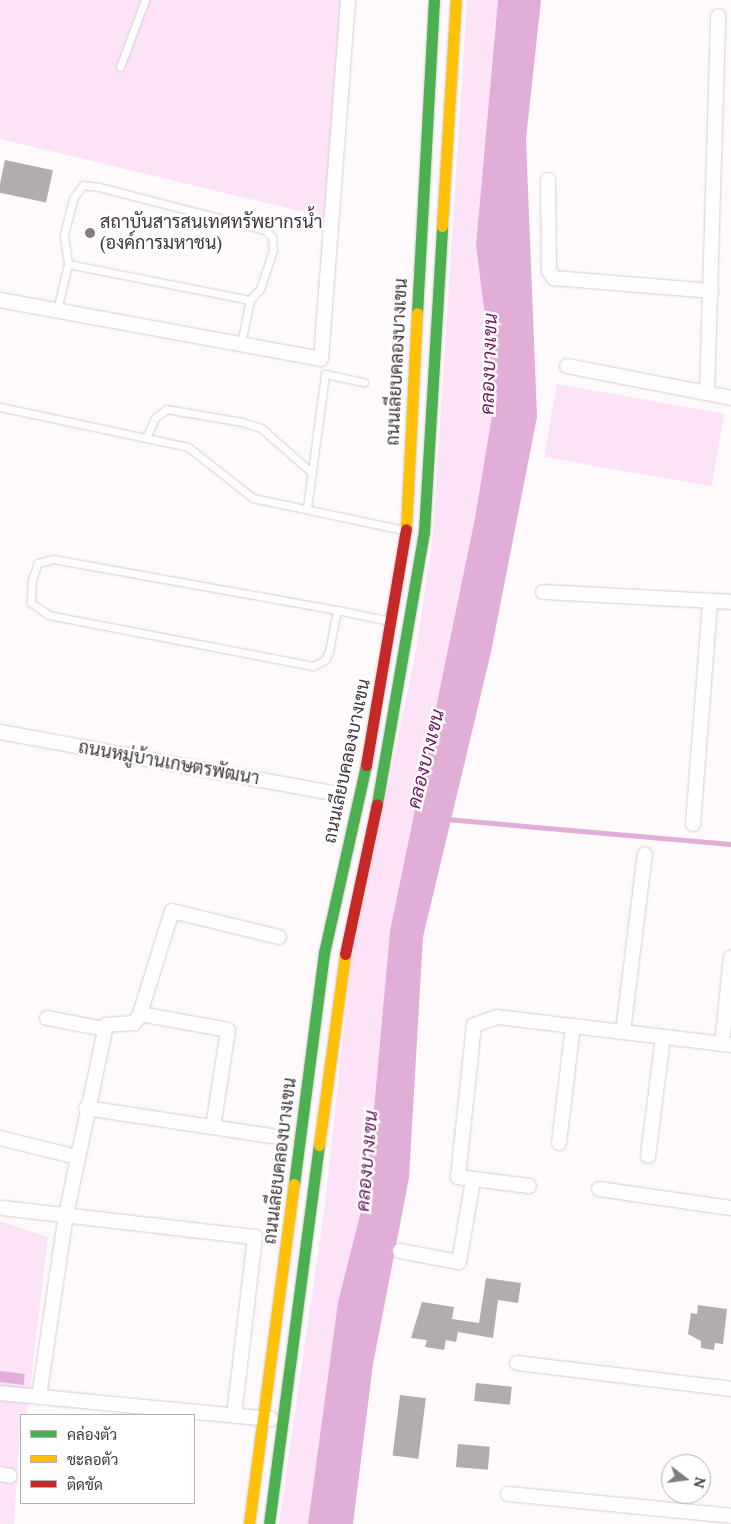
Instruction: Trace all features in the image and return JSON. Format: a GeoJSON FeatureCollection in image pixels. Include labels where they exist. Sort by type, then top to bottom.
{"type":"FeatureCollection","features":[{"type":"Feature","properties":{"kind":"main road","name":"ถนนเลียบคลองบางเขน"},"geometry":{"type":"LineString","coordinates":[[249,1524],[324,954],[374,726],[406,530],[434,0]]}},
{"type":"Feature","properties":{"kind":"main road","name":"ถนนเลียบคลองบางเขน"},"geometry":{"type":"LineString","coordinates":[[269,1524],[344,957],[411,624],[424,532],[456,0]]}},
{"type":"Feature","properties":{"kind":"main road"},"geometry":{"type":"LineString","coordinates":[[391,621],[411,624]]}},
{"type":"Feature","properties":{"kind":"street"},"geometry":{"type":"LineString","coordinates":[[0,300],[321,359],[348,0]]}},
{"type":"Feature","properties":{"kind":"street"},"geometry":{"type":"LineString","coordinates":[[707,393],[718,16]]}},
{"type":"Feature","properties":{"kind":"street"},"geometry":{"type":"LineString","coordinates":[[548,180],[549,271],[554,278],[711,291]]}},
{"type":"Feature","properties":{"kind":"street"},"geometry":{"type":"LineString","coordinates":[[567,366],[731,398]]}},
{"type":"Feature","properties":{"kind":"street"},"geometry":{"type":"LineString","coordinates":[[544,592],[731,602]]}},
{"type":"Feature","properties":{"kind":"street"},"geometry":{"type":"LineString","coordinates":[[693,824],[710,601]]}},
{"type":"Feature","properties":{"kind":"street","name":"ถนนหมู่บ้านเกษตรพัฒนา"},"geometry":{"type":"LineString","coordinates":[[0,732],[338,794]]}},
{"type":"Feature","properties":{"kind":"street"},"geometry":{"type":"LineString","coordinates":[[623,1032],[646,854]]}},
{"type":"Feature","properties":{"kind":"street"},"geometry":{"type":"LineString","coordinates":[[39,1397],[66,1215],[86,1108],[104,1029],[109,1022],[134,1023],[140,1014],[172,911],[279,937]]}},
{"type":"Feature","properties":{"kind":"street"},"geometry":{"type":"LineString","coordinates":[[529,1186],[458,1177],[474,1025],[497,1018],[727,1044],[731,957]]}},
{"type":"Feature","properties":{"kind":"street"},"geometry":{"type":"LineString","coordinates":[[140,1014],[228,1030],[213,1127]]}},
{"type":"Feature","properties":{"kind":"street"},"geometry":{"type":"LineString","coordinates":[[48,1018],[104,1029]]}},
{"type":"Feature","properties":{"kind":"street"},"geometry":{"type":"LineString","coordinates":[[559,1142],[573,1026]]}},
{"type":"Feature","properties":{"kind":"street"},"geometry":{"type":"LineString","coordinates":[[648,1156],[663,1037]]}},
{"type":"Feature","properties":{"kind":"street"},"geometry":{"type":"LineString","coordinates":[[86,1108],[272,1136]]}},
{"type":"Feature","properties":{"kind":"street"},"geometry":{"type":"LineString","coordinates":[[0,1138],[77,1157]]}},
{"type":"Feature","properties":{"kind":"street"},"geometry":{"type":"LineString","coordinates":[[400,1251],[459,1262],[473,1180]]}},
{"type":"Feature","properties":{"kind":"street"},"geometry":{"type":"LineString","coordinates":[[599,1189],[731,1208]]}},
{"type":"Feature","properties":{"kind":"street"},"geometry":{"type":"LineString","coordinates":[[3,1208],[255,1236],[234,1416]]}},
{"type":"Feature","properties":{"kind":"street"},"geometry":{"type":"LineString","coordinates":[[517,1363],[731,1390]]}},
{"type":"Feature","properties":{"kind":"street"},"geometry":{"type":"LineString","coordinates":[[0,1393],[283,1420]]}},
{"type":"Feature","properties":{"kind":"street"},"geometry":{"type":"LineString","coordinates":[[508,1494],[731,1516]]}},
{"type":"Feature","properties":{"kind":"lane"},"geometry":{"type":"LineString","coordinates":[[120,67],[145,0]]}},
{"type":"Feature","properties":{"kind":"lane"},"geometry":{"type":"LineString","coordinates":[[57,310],[68,264],[64,234],[74,197],[83,185],[99,187],[265,230],[272,237],[273,250],[260,289],[250,300],[241,343]]}},
{"type":"Feature","properties":{"kind":"lane"},"geometry":{"type":"LineString","coordinates":[[68,264],[250,300]]}},
{"type":"Feature","properties":{"kind":"lane"},"geometry":{"type":"LineString","coordinates":[[308,508],[325,374],[364,382]]}},
{"type":"Feature","properties":{"kind":"lane"},"geometry":{"type":"LineString","coordinates":[[0,408],[188,447],[232,486],[253,498],[406,530]]}},
{"type":"Feature","properties":{"kind":"lane"},"geometry":{"type":"LineString","coordinates":[[146,438],[155,418],[166,409],[242,422],[261,428],[312,473]]}},
{"type":"Feature","properties":{"kind":"lane"},"geometry":{"type":"LineString","coordinates":[[337,610],[329,651],[325,660],[313,666],[49,615],[31,603],[32,580],[38,563],[53,559],[337,610],[391,621]]}},
{"type":"Feature","properties":{"kind":"shaded area"},"geometry":{"type":"Polygon","coordinates":[[[0,0],[348,0],[329,218],[0,139],[0,0]]]}},
{"type":"Feature","properties":{"kind":"shaded area"},"geometry":{"type":"Polygon","coordinates":[[[467,0],[498,0],[476,245],[495,397],[475,518],[390,931],[371,1142],[361,1211],[338,1302],[308,1524],[279,1524],[325,1204],[351,962],[416,651],[433,534],[467,0]]]}},
{"type":"Feature","properties":{"kind":"shaded area"},"geometry":{"type":"Polygon","coordinates":[[[557,384],[724,414],[712,486],[544,457],[557,384]]]}},
{"type":"Feature","properties":{"kind":"shaded area"},"geometry":{"type":"Polygon","coordinates":[[[0,1221],[48,1237],[27,1414],[20,1414],[14,1524],[0,1524],[0,1221]]]}},
{"type":"Feature","properties":{"kind":"water","name":"คลองบางเขน"},"geometry":{"type":"Polygon","coordinates":[[[498,0],[541,0],[526,139],[537,417],[491,652],[423,937],[409,1178],[373,1364],[353,1524],[308,1524],[338,1302],[361,1211],[371,1142],[390,931],[475,518],[495,397],[476,245],[498,0]]]}},
{"type":"Feature","properties":{"kind":"water"},"geometry":{"type":"Polygon","coordinates":[[[0,1371],[25,1374],[23,1385],[0,1382],[0,1371]]]}},
{"type":"Feature","properties":{"kind":"building"},"geometry":{"type":"Polygon","coordinates":[[[5,160],[53,170],[46,202],[0,193],[5,160]]]}},
{"type":"Feature","properties":{"kind":"building"},"geometry":{"type":"Polygon","coordinates":[[[486,1278],[521,1283],[518,1303],[498,1300],[493,1338],[458,1332],[456,1342],[446,1340],[444,1350],[425,1347],[427,1340],[411,1338],[422,1302],[454,1307],[452,1319],[479,1323],[486,1278]]]}},
{"type":"Feature","properties":{"kind":"building"},"geometry":{"type":"Polygon","coordinates":[[[698,1305],[727,1309],[723,1344],[715,1343],[714,1350],[701,1348],[701,1341],[688,1334],[691,1313],[697,1314],[698,1305]]]}},
{"type":"Feature","properties":{"kind":"building"},"geometry":{"type":"Polygon","coordinates":[[[476,1383],[512,1387],[510,1405],[474,1401],[476,1383]]]}},
{"type":"Feature","properties":{"kind":"building"},"geometry":{"type":"Polygon","coordinates":[[[400,1395],[426,1398],[418,1459],[393,1456],[400,1395]]]}},
{"type":"Feature","properties":{"kind":"building"},"geometry":{"type":"Polygon","coordinates":[[[458,1444],[490,1447],[488,1470],[456,1467],[458,1444]]]}},
{"type":"Feature","properties":{"kind":"waterway"},"geometry":{"type":"LineString","coordinates":[[446,819],[731,844]]}},
{"type":"Feature","properties":{"kind":"traffic: fast"},"geometry":{"type":"LineString","coordinates":[[417,313],[434,0]]}},
{"type":"Feature","properties":{"kind":"traffic: fast"},"geometry":{"type":"LineString","coordinates":[[377,804],[424,532],[442,226]]}},
{"type":"Feature","properties":{"kind":"traffic: fast"},"geometry":{"type":"LineString","coordinates":[[294,1184],[324,953],[366,765]]}},
{"type":"Feature","properties":{"kind":"traffic: fast"},"geometry":{"type":"LineString","coordinates":[[269,1524],[319,1145]]}},
{"type":"Feature","properties":{"kind":"traffic: slow"},"geometry":{"type":"LineString","coordinates":[[442,226],[456,0]]}},
{"type":"Feature","properties":{"kind":"traffic: slow"},"geometry":{"type":"LineString","coordinates":[[406,529],[417,313]]}},
{"type":"Feature","properties":{"kind":"traffic: slow"},"geometry":{"type":"LineString","coordinates":[[319,1145],[345,954]]}},
{"type":"Feature","properties":{"kind":"traffic: slow"},"geometry":{"type":"LineString","coordinates":[[249,1524],[294,1184]]}},
{"type":"Feature","properties":{"kind":"traffic: jam"},"geometry":{"type":"LineString","coordinates":[[366,765],[406,529]]}},
{"type":"Feature","properties":{"kind":"traffic: jam"},"geometry":{"type":"LineString","coordinates":[[345,954],[377,804]]}},
{"type":"Feature","properties":{"kind":"place","name":"สถาบันสารสนเทศทรัพยากรน้ำ (องค์การมหาชน)"},"geometry":{"type":"Point","coordinates":[90,233]}}]}
